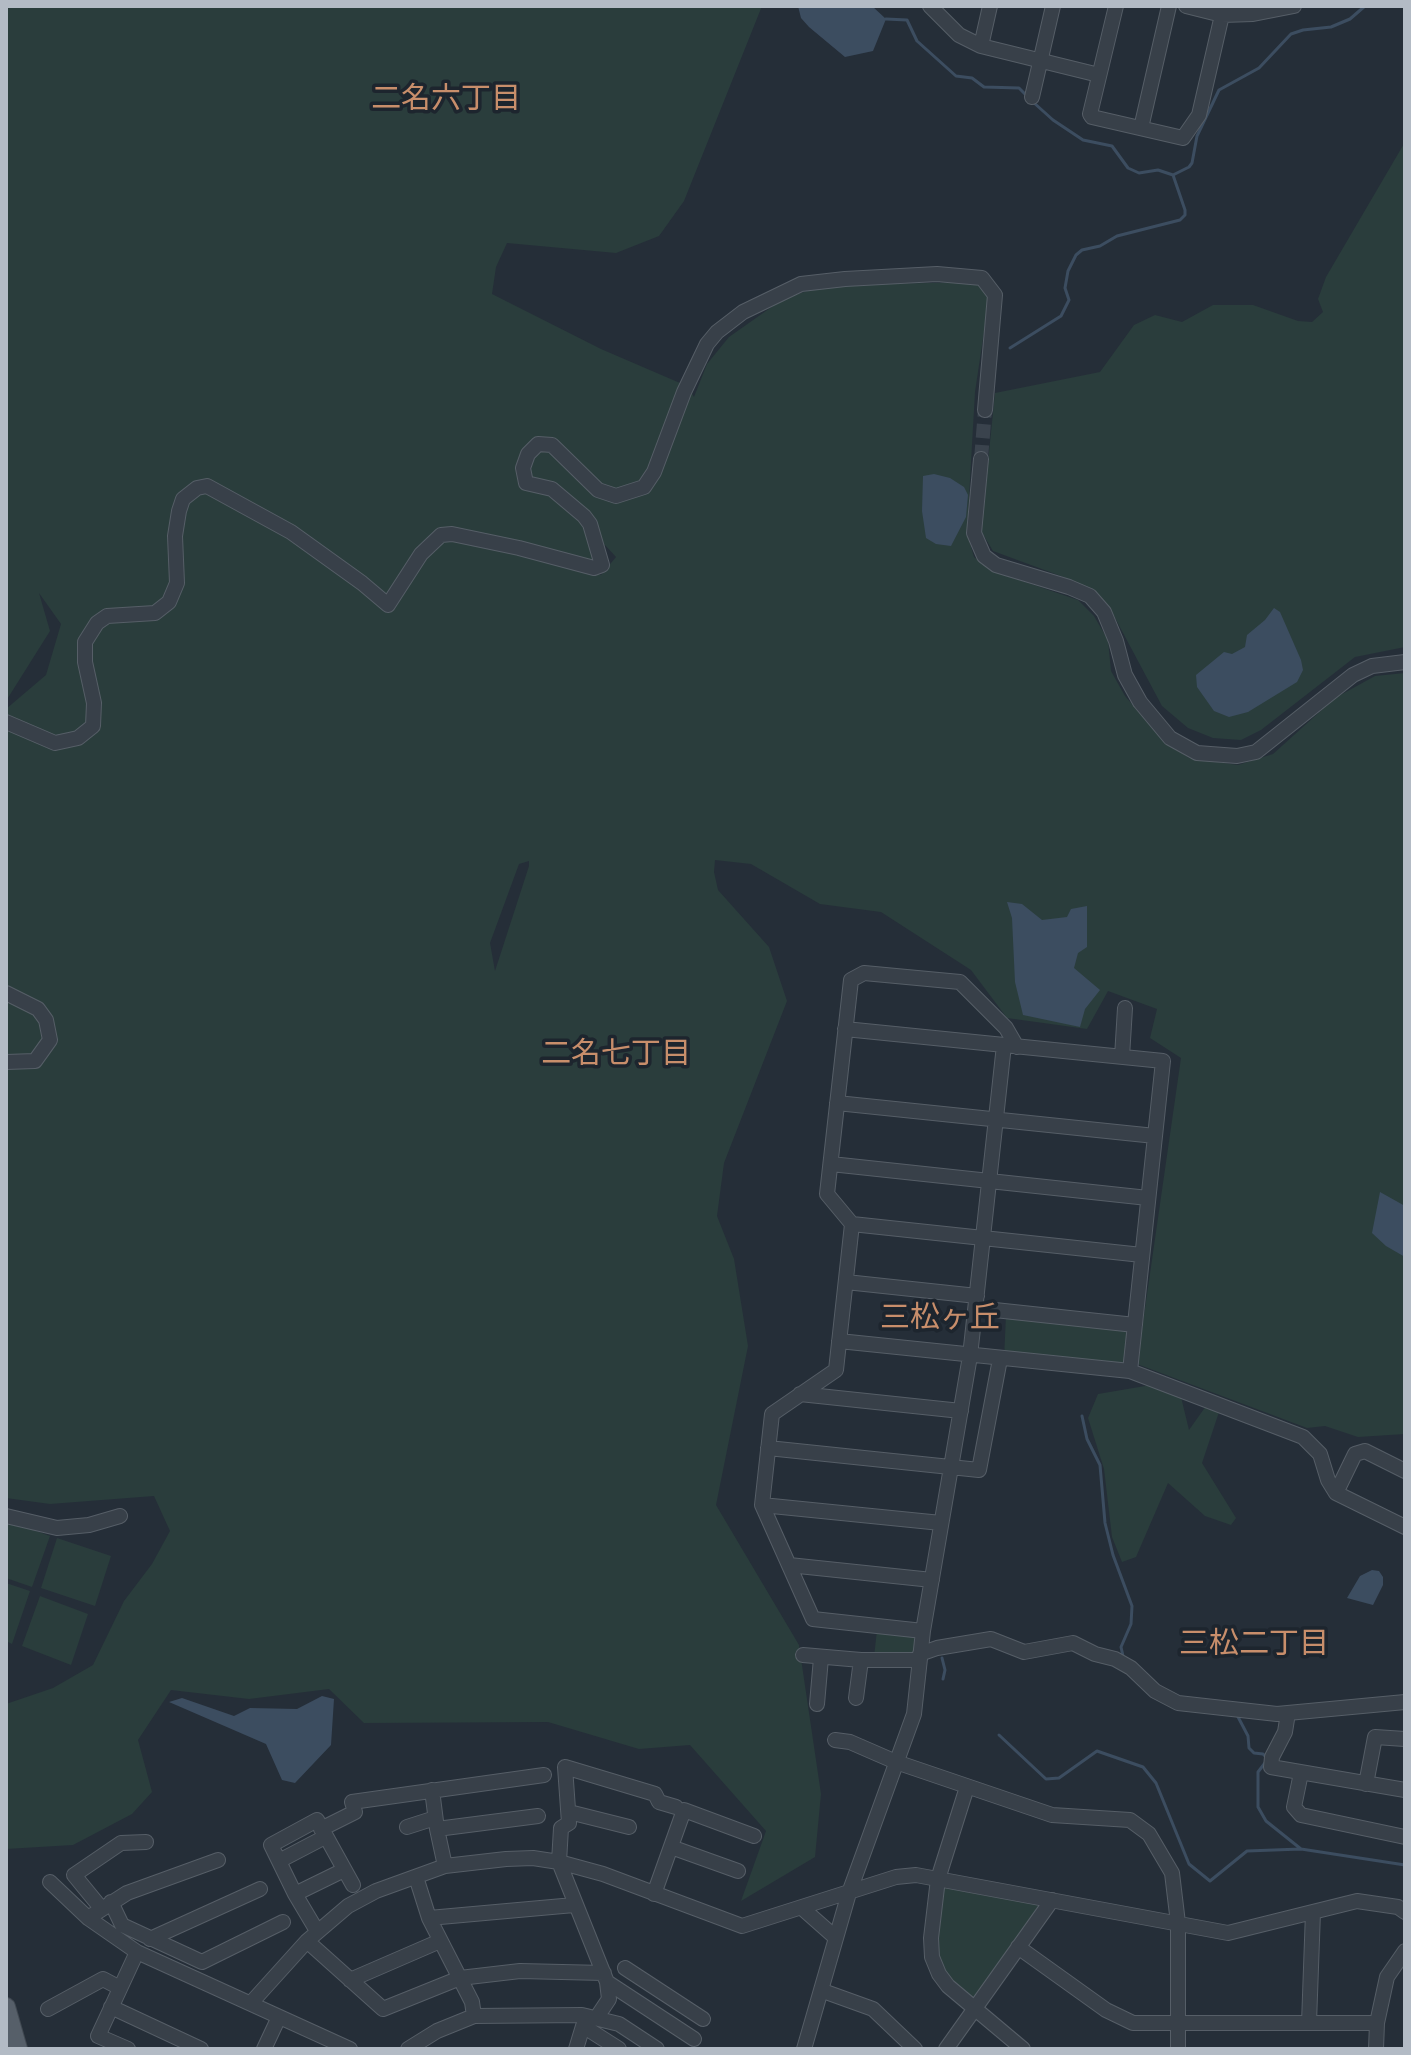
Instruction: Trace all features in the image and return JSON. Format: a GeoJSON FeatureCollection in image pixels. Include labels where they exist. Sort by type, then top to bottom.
{"type":"FeatureCollection","features":[{"type":"Feature","properties":{"kind":"main road"},"geometry":{"type":"LineString","coordinates":[[6,2007],[18,2049]]}},
{"type":"Feature","properties":{"kind":"street"},"geometry":{"type":"LineString","coordinates":[[981,46],[990,6]]}},
{"type":"Feature","properties":{"kind":"street"},"geometry":{"type":"LineString","coordinates":[[1032,97],[1053,6]]}},
{"type":"Feature","properties":{"kind":"street"},"geometry":{"type":"LineString","coordinates":[[1116,6],[1090,114],[1092,117],[1183,138],[1199,115],[1222,15]]}},
{"type":"Feature","properties":{"kind":"street"},"geometry":{"type":"LineString","coordinates":[[1141,128],[1169,6]]}},
{"type":"Feature","properties":{"kind":"street"},"geometry":{"type":"LineString","coordinates":[[1186,6],[1222,15],[1253,14],[1284,7]]}},
{"type":"Feature","properties":{"kind":"street"},"geometry":{"type":"LineString","coordinates":[[934,8],[959,35],[981,46],[1099,75]]}},
{"type":"Feature","properties":{"kind":"street"},"geometry":{"type":"LineString","coordinates":[[6,722],[55,743],[78,738],[93,726],[94,703],[85,662],[85,642],[97,623],[107,616],[155,613],[169,602],[177,583],[175,536],[179,511],[183,499],[197,488],[207,486],[291,532],[388,605],[421,554],[441,535],[452,534],[492,542],[594,568],[602,565],[590,524],[584,516],[552,489],[526,483],[523,468],[528,454],[538,444],[552,445],[598,490],[616,496],[644,487],[654,472],[684,392],[707,344],[743,312],[801,284],[937,274],[982,278],[995,295],[985,410]]}},
{"type":"Feature","properties":{"kind":"street"},"geometry":{"type":"LineString","coordinates":[[981,459],[974,533],[984,556],[996,565],[1090,596],[1104,612],[1125,675],[1140,702],[1170,738],[1180,745],[1197,753],[1256,752],[1353,675],[1372,666],[1405,662]]}},
{"type":"Feature","properties":{"kind":"street"},"geometry":{"type":"LineString","coordinates":[[804,2049],[849,1893],[914,1714],[923,1631],[970,1356],[983,1238],[989,1181],[996,1119],[1010,1046],[1006,1028],[960,982],[864,973],[851,980],[827,1194],[852,1224],[983,1238],[1142,1255]]}},
{"type":"Feature","properties":{"kind":"street"},"geometry":{"type":"LineString","coordinates":[[6,993],[38,1009],[46,1020],[50,1040],[35,1061],[6,1062]]}},
{"type":"Feature","properties":{"kind":"street"},"geometry":{"type":"LineString","coordinates":[[1122,1057],[1125,1008]]}},
{"type":"Feature","properties":{"kind":"street"},"geometry":{"type":"LineString","coordinates":[[845,1029],[1163,1061],[1130,1371]]}},
{"type":"Feature","properties":{"kind":"street"},"geometry":{"type":"LineString","coordinates":[[837,1103],[1155,1136]]}},
{"type":"Feature","properties":{"kind":"street"},"geometry":{"type":"LineString","coordinates":[[831,1164],[1148,1198]]}},
{"type":"Feature","properties":{"kind":"street"},"geometry":{"type":"LineString","coordinates":[[852,1224],[836,1370],[772,1414],[762,1505],[813,1619],[923,1631]]}},
{"type":"Feature","properties":{"kind":"street"},"geometry":{"type":"LineString","coordinates":[[846,1282],[1135,1325]]}},
{"type":"Feature","properties":{"kind":"street"},"geometry":{"type":"LineString","coordinates":[[839,1341],[1130,1371],[1303,1437],[1320,1454],[1328,1480],[1336,1493],[1405,1527]]}},
{"type":"Feature","properties":{"kind":"street"},"geometry":{"type":"LineString","coordinates":[[768,1448],[979,1470],[1000,1359]]}},
{"type":"Feature","properties":{"kind":"street"},"geometry":{"type":"LineString","coordinates":[[800,1394],[961,1411]]}},
{"type":"Feature","properties":{"kind":"street"},"geometry":{"type":"LineString","coordinates":[[1336,1493],[1355,1454],[1365,1451],[1405,1471]]}},
{"type":"Feature","properties":{"kind":"street"},"geometry":{"type":"LineString","coordinates":[[762,1505],[941,1523]]}},
{"type":"Feature","properties":{"kind":"street"},"geometry":{"type":"LineString","coordinates":[[6,1516],[57,1528],[89,1525],[120,1516]]}},
{"type":"Feature","properties":{"kind":"street"},"geometry":{"type":"LineString","coordinates":[[789,1565],[932,1580]]}},
{"type":"Feature","properties":{"kind":"street"},"geometry":{"type":"LineString","coordinates":[[803,1655],[861,1660],[920,1657],[937,1648],[991,1639],[1024,1652],[1073,1643],[1131,1668],[1155,1691],[1178,1703],[1277,1714],[1405,1702]]}},
{"type":"Feature","properties":{"kind":"street"},"geometry":{"type":"LineString","coordinates":[[817,1704],[821,1658]]}},
{"type":"Feature","properties":{"kind":"street"},"geometry":{"type":"LineString","coordinates":[[856,1698],[861,1660]]}},
{"type":"Feature","properties":{"kind":"street"},"geometry":{"type":"LineString","coordinates":[[1288,1713],[1285,1732],[1272,1757],[1271,1767],[1405,1790]]}},
{"type":"Feature","properties":{"kind":"street"},"geometry":{"type":"LineString","coordinates":[[1366,1784],[1375,1737],[1405,1739]]}},
{"type":"Feature","properties":{"kind":"street"},"geometry":{"type":"LineString","coordinates":[[835,1740],[850,1742],[896,1762],[1052,1815],[1130,1820],[1149,1834],[1172,1873],[1178,1923],[1178,2049]]}},
{"type":"Feature","properties":{"kind":"street"},"geometry":{"type":"LineString","coordinates":[[576,2049],[588,2019],[609,1999],[605,1977],[559,1862],[561,1828],[569,1823],[565,1767],[655,1794],[659,1802],[676,1807]]}},
{"type":"Feature","properties":{"kind":"street"},"geometry":{"type":"LineString","coordinates":[[1294,1772],[1294,1807],[1301,1815],[1405,1837]]}},
{"type":"Feature","properties":{"kind":"street"},"geometry":{"type":"LineString","coordinates":[[544,1775],[352,1802],[355,1812],[279,1861],[312,1936],[350,1980],[383,2009],[460,1978],[520,1971],[605,1977],[629,1997],[694,2039]]}},
{"type":"Feature","properties":{"kind":"street"},"geometry":{"type":"LineString","coordinates":[[967,1787],[938,1879],[931,1938],[932,1957],[948,1986],[1023,2049]]}},
{"type":"Feature","properties":{"kind":"street"},"geometry":{"type":"LineString","coordinates":[[432,1790],[445,1866]]}},
{"type":"Feature","properties":{"kind":"street"},"geometry":{"type":"LineString","coordinates":[[654,1894],[684,1810],[754,1836]]}},
{"type":"Feature","properties":{"kind":"street"},"geometry":{"type":"LineString","coordinates":[[569,1812],[629,1827]]}},
{"type":"Feature","properties":{"kind":"street"},"geometry":{"type":"LineString","coordinates":[[407,1827],[538,1816]]}},
{"type":"Feature","properties":{"kind":"street"},"geometry":{"type":"LineString","coordinates":[[323,1833],[353,1885]]}},
{"type":"Feature","properties":{"kind":"street"},"geometry":{"type":"LineString","coordinates":[[146,1842],[121,1843],[74,1875],[122,1925],[202,1962],[283,1922]]}},
{"type":"Feature","properties":{"kind":"street"},"geometry":{"type":"LineString","coordinates":[[671,1847],[738,1871]]}},
{"type":"Feature","properties":{"kind":"street"},"geometry":{"type":"LineString","coordinates":[[251,2003],[312,1936],[348,1906],[376,1891],[445,1866],[506,1859],[533,1858],[559,1862],[603,1874],[742,1926],[896,1877],[916,1875],[1228,1933],[1357,1901],[1398,1907],[1405,1912]]}},
{"type":"Feature","properties":{"kind":"street"},"geometry":{"type":"LineString","coordinates":[[88,1918],[127,1893],[218,1860]]}},
{"type":"Feature","properties":{"kind":"street"},"geometry":{"type":"LineString","coordinates":[[295,1894],[344,1870]]}},
{"type":"Feature","properties":{"kind":"street"},"geometry":{"type":"LineString","coordinates":[[416,1877],[429,1918],[472,2002],[474,2016]]}},
{"type":"Feature","properties":{"kind":"street"},"geometry":{"type":"LineString","coordinates":[[50,1882],[88,1918],[137,1952],[350,2049]]}},
{"type":"Feature","properties":{"kind":"street"},"geometry":{"type":"LineString","coordinates":[[150,1939],[260,1889]]}},
{"type":"Feature","properties":{"kind":"street"},"geometry":{"type":"LineString","coordinates":[[946,2049],[1052,1900]]}},
{"type":"Feature","properties":{"kind":"street"},"geometry":{"type":"LineString","coordinates":[[429,1918],[574,1905]]}},
{"type":"Feature","properties":{"kind":"street"},"geometry":{"type":"LineString","coordinates":[[802,1908],[836,1938]]}},
{"type":"Feature","properties":{"kind":"street"},"geometry":{"type":"LineString","coordinates":[[1309,2023],[1313,1912]]}},
{"type":"Feature","properties":{"kind":"street"},"geometry":{"type":"LineString","coordinates":[[350,1980],[440,1941]]}},
{"type":"Feature","properties":{"kind":"street"},"geometry":{"type":"LineString","coordinates":[[1018,1947],[1106,2010],[1133,2023],[1377,2023]]}},
{"type":"Feature","properties":{"kind":"street"},"geometry":{"type":"LineString","coordinates":[[1376,2049],[1377,2023],[1387,1977],[1405,1951]]}},
{"type":"Feature","properties":{"kind":"street"},"geometry":{"type":"LineString","coordinates":[[128,2049],[98,2036],[137,1952]]}},
{"type":"Feature","properties":{"kind":"street"},"geometry":{"type":"LineString","coordinates":[[625,1968],[703,2019]]}},
{"type":"Feature","properties":{"kind":"street"},"geometry":{"type":"LineString","coordinates":[[629,1997],[640,1978]]}},
{"type":"Feature","properties":{"kind":"street"},"geometry":{"type":"LineString","coordinates":[[48,2009],[103,1979],[120,1988]]}},
{"type":"Feature","properties":{"kind":"street"},"geometry":{"type":"LineString","coordinates":[[823,1991],[873,2009],[915,2049]]}},
{"type":"Feature","properties":{"kind":"street"},"geometry":{"type":"LineString","coordinates":[[673,2024],[684,2006]]}},
{"type":"Feature","properties":{"kind":"street"},"geometry":{"type":"LineString","coordinates":[[111,2007],[201,2049]]}},
{"type":"Feature","properties":{"kind":"street"},"geometry":{"type":"LineString","coordinates":[[408,2049],[437,2031],[474,2016],[588,2019],[619,2024],[657,2049]]}},
{"type":"Feature","properties":{"kind":"street"},"geometry":{"type":"LineString","coordinates":[[264,2049],[279,2017]]}},
{"type":"Feature","properties":{"kind":"street"},"geometry":{"type":"LineString","coordinates":[[588,2019],[619,2049]]}},
{"type":"Feature","properties":{"kind":"green space"},"geometry":{"type":"Polygon","coordinates":[[[6,6],[762,6],[684,201],[659,236],[616,253],[507,243],[496,267],[492,294],[601,349],[687,386],[694,397],[707,364],[729,337],[783,299],[816,288],[975,282],[989,298],[975,392],[967,533],[974,557],[990,570],[1078,600],[1094,616],[1108,640],[1111,671],[1125,696],[1162,739],[1189,758],[1238,765],[1273,754],[1335,698],[1375,676],[1405,673],[1405,1434],[1358,1437],[1325,1426],[1307,1428],[1137,1364],[1181,1058],[1150,1038],[1157,1009],[1108,991],[1087,1029],[1007,1018],[971,970],[881,912],[820,904],[751,864],[715,860],[718,890],[769,947],[787,1001],[724,1163],[717,1216],[734,1259],[748,1346],[716,1505],[799,1645],[821,1794],[815,1857],[741,1901],[766,1831],[690,1745],[639,1749],[548,1722],[364,1723],[329,1689],[249,1699],[171,1690],[138,1740],[152,1792],[132,1814],[73,1845],[6,1849],[6,1704],[53,1688],[93,1665],[124,1601],[152,1564],[170,1531],[154,1496],[50,1504],[6,1498],[6,709],[46,675],[61,624],[39,593],[50,631],[6,701],[6,6]],[[605,545],[583,570],[601,575],[616,557],[605,545]],[[529,861],[519,864],[490,943],[495,971],[529,866],[529,861]]]}},
{"type":"Feature","properties":{"kind":"green space"},"geometry":{"type":"Polygon","coordinates":[[[1405,142],[1405,647],[1355,657],[1261,730],[1241,740],[1213,738],[1188,728],[1162,706],[1114,616],[1077,582],[993,551],[981,531],[995,393],[1100,372],[1134,325],[1155,315],[1182,322],[1213,305],[1253,305],[1298,321],[1312,322],[1323,312],[1318,299],[1326,277],[1405,142]]]}},
{"type":"Feature","properties":{"kind":"green space"},"geometry":{"type":"Polygon","coordinates":[[[1006,1315],[1129,1331],[1126,1364],[1004,1359],[1006,1315]]]}},
{"type":"Feature","properties":{"kind":"green space"},"geometry":{"type":"Polygon","coordinates":[[[1151,1385],[1181,1397],[1189,1430],[1206,1406],[1219,1412],[1202,1463],[1236,1518],[1231,1525],[1205,1516],[1168,1483],[1136,1557],[1122,1562],[1112,1537],[1104,1469],[1088,1418],[1098,1394],[1151,1385]]]}},
{"type":"Feature","properties":{"kind":"green space"},"geometry":{"type":"Polygon","coordinates":[[[6,1520],[50,1536],[32,1587],[6,1578],[6,1520]]]}},
{"type":"Feature","properties":{"kind":"green space"},"geometry":{"type":"Polygon","coordinates":[[[57,1538],[111,1556],[95,1606],[41,1588],[57,1538]]]}},
{"type":"Feature","properties":{"kind":"green space"},"geometry":{"type":"Polygon","coordinates":[[[6,1583],[30,1591],[12,1644],[6,1641],[6,1583]]]}},
{"type":"Feature","properties":{"kind":"green space"},"geometry":{"type":"Polygon","coordinates":[[[40,1596],[88,1614],[71,1665],[22,1646],[40,1596]]]}},
{"type":"Feature","properties":{"kind":"green space"},"geometry":{"type":"Polygon","coordinates":[[[877,1630],[913,1635],[916,1641],[914,1657],[874,1657],[877,1630]]]}},
{"type":"Feature","properties":{"kind":"green space"},"geometry":{"type":"Polygon","coordinates":[[[944,1886],[1037,1903],[1038,1907],[976,1999],[971,1999],[953,1985],[939,1963],[935,1938],[944,1886]]]}},
{"type":"Feature","properties":{"kind":"water"},"geometry":{"type":"Polygon","coordinates":[[[798,6],[872,6],[886,19],[873,51],[845,57],[809,27],[801,18],[798,6]]]}},
{"type":"Feature","properties":{"kind":"water"},"geometry":{"type":"Polygon","coordinates":[[[934,474],[950,478],[964,487],[968,495],[966,517],[951,546],[936,544],[926,538],[922,511],[923,476],[934,474]]]}},
{"type":"Feature","properties":{"kind":"water"},"geometry":{"type":"Polygon","coordinates":[[[1274,608],[1280,612],[1301,660],[1303,670],[1297,682],[1248,712],[1229,717],[1214,711],[1197,687],[1196,675],[1224,652],[1232,654],[1245,647],[1247,635],[1274,608]]]}},
{"type":"Feature","properties":{"kind":"water"},"geometry":{"type":"Polygon","coordinates":[[[1007,902],[1022,904],[1042,920],[1067,917],[1071,909],[1087,906],[1087,947],[1078,953],[1074,968],[1100,990],[1085,1009],[1080,1027],[1023,1015],[1015,982],[1012,918],[1007,902]]]}},
{"type":"Feature","properties":{"kind":"water"},"geometry":{"type":"Polygon","coordinates":[[[1380,1192],[1405,1206],[1405,1257],[1372,1233],[1380,1192]]]}},
{"type":"Feature","properties":{"kind":"water"},"geometry":{"type":"Polygon","coordinates":[[[1372,1570],[1379,1571],[1383,1577],[1383,1585],[1373,1605],[1347,1598],[1360,1576],[1372,1570]]]}},
{"type":"Feature","properties":{"kind":"water"},"geometry":{"type":"Polygon","coordinates":[[[322,1696],[334,1699],[331,1745],[295,1783],[282,1780],[266,1744],[169,1702],[182,1698],[234,1716],[250,1708],[297,1709],[322,1696]]]}},
{"type":"Feature","properties":{"kind":"waterway"},"geometry":{"type":"LineString","coordinates":[[1033,102],[1083,140],[1112,146],[1128,168],[1139,173],[1158,170],[1173,175],[1192,163],[1197,136],[1219,90],[1259,68],[1291,34],[1331,27],[1350,19],[1365,6]]}},
{"type":"Feature","properties":{"kind":"waterway"},"geometry":{"type":"LineString","coordinates":[[886,19],[907,20],[917,41],[956,76],[972,78],[984,87],[1019,88],[1028,97]]}},
{"type":"Feature","properties":{"kind":"waterway"},"geometry":{"type":"LineString","coordinates":[[1010,348],[1061,316],[1069,300],[1065,288],[1068,271],[1082,250],[1100,246],[1117,236],[1180,220],[1185,215],[1173,175]]}},
{"type":"Feature","properties":{"kind":"waterway"},"geometry":{"type":"LineString","coordinates":[[1082,1416],[1087,1439],[1100,1465],[1105,1523],[1113,1555],[1132,1606],[1131,1624],[1121,1647],[1123,1656]]}},
{"type":"Feature","properties":{"kind":"waterway"},"geometry":{"type":"LineString","coordinates":[[942,1658],[945,1670],[943,1679]]}},
{"type":"Feature","properties":{"kind":"waterway"},"geometry":{"type":"LineString","coordinates":[[1236,1713],[1248,1736],[1249,1748],[1268,1759],[1258,1772],[1258,1807],[1266,1821],[1301,1849]]}},
{"type":"Feature","properties":{"kind":"waterway"},"geometry":{"type":"LineString","coordinates":[[999,1735],[1046,1779],[1059,1778],[1097,1751],[1143,1767],[1156,1783],[1189,1864],[1210,1881],[1247,1851],[1301,1849],[1405,1865]]}},
{"type":"Feature","properties":{"kind":"tunnel"},"geometry":{"type":"LineString","coordinates":[[981,459],[985,410]]}},
{"type":"Feature","properties":{"kind":"district","name":"二名六丁目"},"geometry":{"type":"Point","coordinates":[446,100]}},
{"type":"Feature","properties":{"kind":"district","name":"二名七丁目"},"geometry":{"type":"Point","coordinates":[616,1055]}},
{"type":"Feature","properties":{"kind":"district","name":"三松ヶ丘"},"geometry":{"type":"Point","coordinates":[940,1319]}},
{"type":"Feature","properties":{"kind":"district","name":"三松二丁目"},"geometry":{"type":"Point","coordinates":[1254,1645]}}]}
